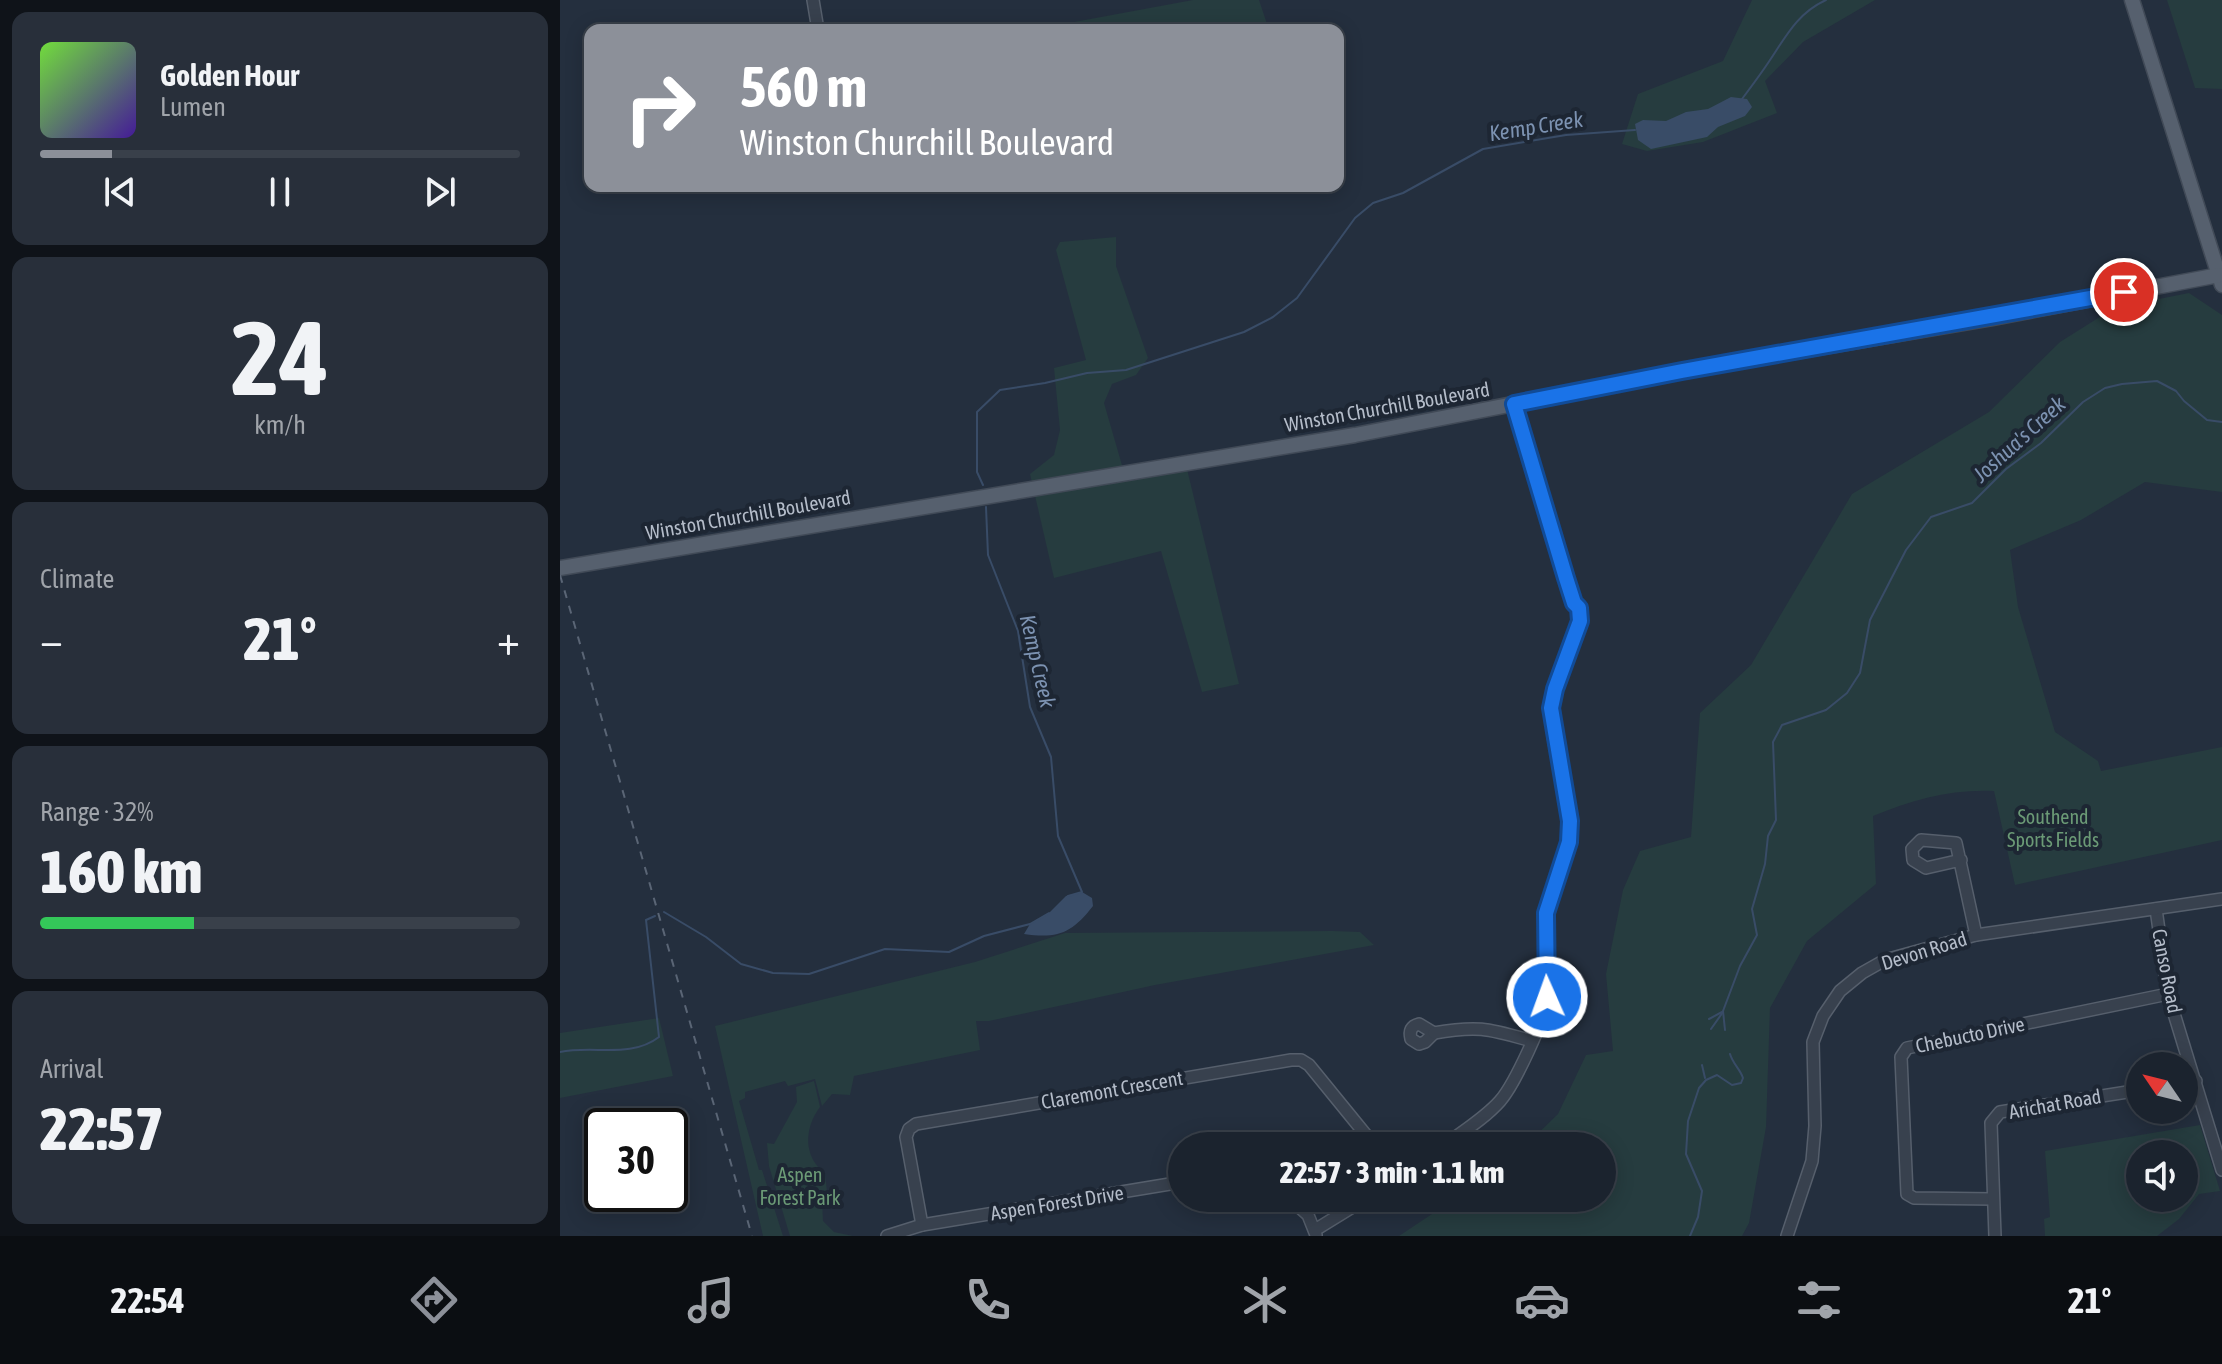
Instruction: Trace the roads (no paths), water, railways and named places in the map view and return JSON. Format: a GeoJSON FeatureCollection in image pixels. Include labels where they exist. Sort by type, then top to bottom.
{"type":"FeatureCollection","features":[{"type":"Feature","properties":{"kind":"main road"},"geometry":{"type":"LineString","coordinates":[[2132,0],[2220,280]]}},
{"type":"Feature","properties":{"kind":"main road"},"geometry":{"type":"LineString","coordinates":[[2169,284],[2192,277],[2204,264],[2205,257],[2195,224],[2200,218]]}},
{"type":"Feature","properties":{"kind":"main road","name":"Winston Churchill Boulevard"},"geometry":{"type":"LineString","coordinates":[[560,568],[1355,435],[1668,374],[2169,284],[2220,280]]}},
{"type":"Feature","properties":{"kind":"street"},"geometry":{"type":"LineString","coordinates":[[813,0],[817,24]]}},
{"type":"Feature","properties":{"kind":"street"},"geometry":{"type":"LineString","coordinates":[[1461,1132],[1498,1104],[1546,1010],[1546,913],[1569,842],[1570,821],[1551,708],[1580,621],[1579,608],[1574,603],[1514,404]]}},
{"type":"Feature","properties":{"kind":"street"},"geometry":{"type":"LineString","coordinates":[[1961,860],[1976,935]]}},
{"type":"Feature","properties":{"kind":"street","name":"Devon Road"},"geometry":{"type":"LineString","coordinates":[[1787,1236],[1812,1161],[1815,1126],[1813,1042],[1823,1016],[1840,991],[1862,973],[1885,960],[1976,935],[2222,899]]}},
{"type":"Feature","properties":{"kind":"street","name":"Canso Road"},"geometry":{"type":"LineString","coordinates":[[2156,909],[2168,994],[2182,1052]]}},
{"type":"Feature","properties":{"kind":"street","name":"Chebucto Drive"},"geometry":{"type":"LineString","coordinates":[[1993,1199],[1914,1198],[1907,1194],[1901,1057],[1907,1048],[2168,994]]}},
{"type":"Feature","properties":{"kind":"street"},"geometry":{"type":"LineString","coordinates":[[1434,1033],[1471,1027],[1486,1028],[1532,1041]]}},
{"type":"Feature","properties":{"kind":"street","name":"Claremont Crescent"},"geometry":{"type":"LineString","coordinates":[[922,1225],[906,1137],[909,1129],[916,1124],[1301,1060],[1309,1065],[1364,1132]]}},
{"type":"Feature","properties":{"kind":"street","name":"Arichat Road"},"geometry":{"type":"LineString","coordinates":[[1995,1236],[1991,1123],[2000,1112],[2126,1092]]}},
{"type":"Feature","properties":{"kind":"street","name":"Canso Road"},"geometry":{"type":"LineString","coordinates":[[2198,1104],[2222,1170]]}},
{"type":"Feature","properties":{"kind":"street","name":"Aspen Forest Drive"},"geometry":{"type":"LineString","coordinates":[[887,1236],[922,1225],[1168,1184]]}},
{"type":"Feature","properties":{"kind":"street"},"geometry":{"type":"LineString","coordinates":[[1305,1212],[1316,1233],[1347,1212]]}},
{"type":"Feature","properties":{"kind":"water"},"geometry":{"type":"Polygon","coordinates":[[[1731,97],[1747,99],[1752,107],[1745,116],[1718,127],[1707,137],[1651,149],[1638,140],[1635,124],[1643,120],[1666,121],[1686,112],[1708,109],[1731,97]]]}},
{"type":"Feature","properties":{"kind":"water"},"geometry":{"type":"Polygon","coordinates":[[[1082,892],[1092,898],[1093,906],[1071,928],[1046,936],[1024,934],[1030,924],[1049,913],[1066,896],[1082,892]]]}},
{"type":"Feature","properties":{"kind":"waterway","name":"Kemp Creek"},"geometry":{"type":"LineString","coordinates":[[1742,99],[1792,27],[1807,12],[1826,0]]}},
{"type":"Feature","properties":{"kind":"waterway","name":"Kemp Creek"},"geometry":{"type":"LineString","coordinates":[[983,485],[977,472],[977,412],[1000,390],[1087,373],[1126,370],[1244,332],[1273,317],[1297,298],[1355,218],[1373,203],[1403,193],[1483,149],[1566,135],[1635,130]]}},
{"type":"Feature","properties":{"kind":"waterway","name":"Joshua's Creek"},"geometry":{"type":"LineString","coordinates":[[1725,1030],[1723,1011],[1740,966],[1757,935],[1752,909],[1765,864],[1768,836],[1776,820],[1773,742],[1782,725],[1826,710],[1847,693],[1860,673],[1870,620],[1906,550],[1931,517],[1972,503],[2083,402],[2105,388],[2157,381],[2176,391],[2207,420],[2222,422]]}},
{"type":"Feature","properties":{"kind":"waterway","name":"Kemp Creek"},"geometry":{"type":"LineString","coordinates":[[986,507],[988,555],[1018,631],[1030,707],[1051,757],[1058,836],[1082,892],[1068,896]]}},
{"type":"Feature","properties":{"kind":"waterway","name":"Kemp Creek"},"geometry":{"type":"LineString","coordinates":[[664,912],[706,937],[741,964],[773,973],[809,974],[885,949],[949,952],[984,936],[1030,924],[1049,913]]}},
{"type":"Feature","properties":{"kind":"waterway","name":"Kemp Creek"},"geometry":{"type":"LineString","coordinates":[[560,1052],[624,1050],[648,1044],[659,1037],[646,920],[655,916]]}},
{"type":"Feature","properties":{"kind":"waterway"},"geometry":{"type":"LineString","coordinates":[[1709,1019],[1722,1012]]}},
{"type":"Feature","properties":{"kind":"waterway"},"geometry":{"type":"LineString","coordinates":[[1711,1029],[1723,1012]]}},
{"type":"Feature","properties":{"kind":"waterway","name":"Joshua's Creek"},"geometry":{"type":"LineString","coordinates":[[1690,1236],[1698,1217],[1702,1191],[1686,1154],[1688,1121],[1699,1088],[1706,1080],[1717,1075],[1732,1085],[1741,1083],[1743,1078],[1730,1054]]}},
{"type":"Feature","properties":{"kind":"waterway"},"geometry":{"type":"LineString","coordinates":[[1702,1065],[1705,1078]]}},
{"type":"Feature","properties":{"kind":"railway"},"geometry":{"type":"LineString","coordinates":[[560,575],[752,1236]]}},
{"type":"Feature","properties":{"kind":"park label","name":"Southend Sports Fields"},"geometry":{"type":"Point","coordinates":[2053,828]}},
{"type":"Feature","properties":{"kind":"park label","name":"Aspen Forest Park"},"geometry":{"type":"Point","coordinates":[800,1186]}}]}
